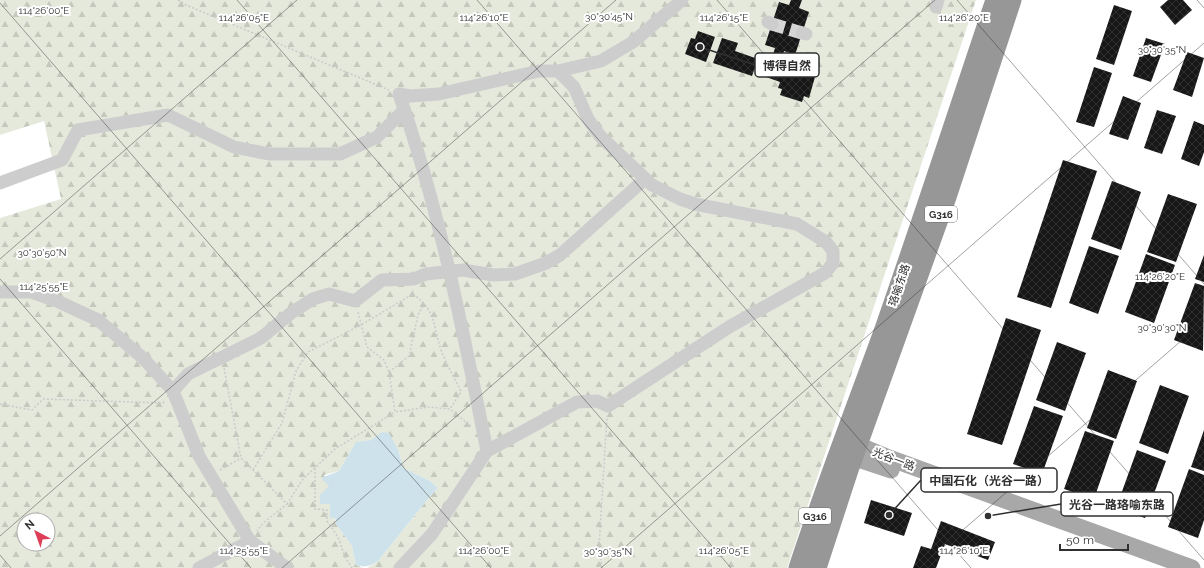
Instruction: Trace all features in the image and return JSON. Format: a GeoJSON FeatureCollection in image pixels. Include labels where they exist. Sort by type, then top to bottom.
{"type":"FeatureCollection","features":[{"type":"Feature","properties":{"kind":"highway","name":"珞喻东路"},"geometry":{"type":"LineString","coordinates":[[817,568],[848,448],[995,0]]}},
{"type":"Feature","properties":{"kind":"highway","name":"珞喻东路"},"geometry":{"type":"LineString","coordinates":[[798,568],[848,448],[947,197],[1012,0]]}},
{"type":"Feature","properties":{"kind":"main road","name":"光谷一路"},"geometry":{"type":"LineString","coordinates":[[848,448],[1161,568]]}},
{"type":"Feature","properties":{"kind":"main road","name":"光谷一路"},"geometry":{"type":"LineString","coordinates":[[848,448],[890,458],[1192,568]]}},
{"type":"Feature","properties":{"kind":"street"},"geometry":{"type":"LineString","coordinates":[[487,451],[450,272],[416,142],[399,94],[410,96],[439,94],[539,71],[558,71],[601,61],[633,42],[682,0]]}},
{"type":"Feature","properties":{"kind":"street"},"geometry":{"type":"LineString","coordinates":[[400,568],[432,534],[487,451],[577,402],[597,401],[608,406],[729,327],[824,273],[832,263],[833,251],[826,242],[797,224],[695,204],[680,199],[652,185],[600,136],[588,119],[574,87],[558,71]]}},
{"type":"Feature","properties":{"kind":"street"},"geometry":{"type":"LineString","coordinates":[[0,183],[62,160],[78,130],[168,115],[234,147],[269,154],[340,154],[377,137],[404,110]]}},
{"type":"Feature","properties":{"kind":"street"},"geometry":{"type":"LineString","coordinates":[[173,391],[188,374],[261,338],[291,313],[313,300],[329,294],[355,301],[382,280],[414,279],[426,274],[463,270],[493,274],[515,274],[546,264],[560,255],[645,179]]}},
{"type":"Feature","properties":{"kind":"street"},"geometry":{"type":"LineString","coordinates":[[0,292],[31,292],[59,302],[98,320],[143,358],[173,391],[199,456],[250,541],[287,568]]}},
{"type":"Feature","properties":{"kind":"street"},"geometry":{"type":"LineString","coordinates":[[199,568],[250,541]]}},
{"type":"Feature","properties":{"kind":"path"},"geometry":{"type":"LineString","coordinates":[[178,0],[186,5],[399,94]]}},
{"type":"Feature","properties":{"kind":"path"},"geometry":{"type":"LineString","coordinates":[[413,294],[414,279]]}},
{"type":"Feature","properties":{"kind":"path"},"geometry":{"type":"LineString","coordinates":[[413,294],[425,303],[430,310],[442,351],[461,392],[450,409]]}},
{"type":"Feature","properties":{"kind":"path"},"geometry":{"type":"LineString","coordinates":[[253,470],[282,422],[296,370],[308,352],[361,325],[413,294]]}},
{"type":"Feature","properties":{"kind":"path"},"geometry":{"type":"LineString","coordinates":[[355,301],[367,347],[384,360],[389,372],[394,412]]}},
{"type":"Feature","properties":{"kind":"path"},"geometry":{"type":"LineString","coordinates":[[389,372],[408,356],[418,315],[425,303]]}},
{"type":"Feature","properties":{"kind":"path"},"geometry":{"type":"LineString","coordinates":[[225,356],[224,368],[241,458],[287,504]]}},
{"type":"Feature","properties":{"kind":"path"},"geometry":{"type":"LineString","coordinates":[[0,404],[32,410],[43,399],[163,403],[173,391]]}},
{"type":"Feature","properties":{"kind":"path"},"geometry":{"type":"LineString","coordinates":[[602,568],[599,548],[608,406]]}},
{"type":"Feature","properties":{"kind":"path"},"geometry":{"type":"LineString","coordinates":[[250,541],[263,522],[287,504],[303,479],[336,449],[394,412],[428,407],[450,409],[465,422],[483,434]]}},
{"type":"Feature","properties":{"kind":"path"},"geometry":{"type":"LineString","coordinates":[[209,472],[222,470],[241,458]]}},
{"type":"Feature","properties":{"kind":"path"},"geometry":{"type":"LineString","coordinates":[[315,468],[315,509],[327,510],[327,521],[338,537],[345,556],[352,568]]}},
{"type":"Feature","properties":{"kind":"green space"},"geometry":{"type":"Polygon","coordinates":[[[0,0],[976,0],[787,568],[367,568],[378,561],[438,488],[430,481],[403,468],[399,452],[383,432],[371,440],[356,442],[339,471],[324,475],[329,486],[330,504],[336,524],[352,546],[356,565],[363,568],[0,568],[0,218],[61,199],[44,121],[0,135],[0,0]]]}},
{"type":"Feature","properties":{"kind":"water"},"geometry":{"type":"Polygon","coordinates":[[[382,432],[389,433],[399,452],[403,468],[430,481],[438,488],[378,561],[368,566],[359,566],[356,565],[352,546],[336,524],[335,518],[330,518],[330,504],[320,504],[320,495],[329,486],[321,478],[339,471],[356,442],[371,440],[382,432]]]}},
{"type":"Feature","properties":{"kind":"building"},"geometry":{"type":"Polygon","coordinates":[[[791,0],[802,0],[799,8],[809,12],[795,55],[784,51],[778,72],[782,74],[784,68],[788,69],[790,63],[812,70],[810,76],[815,77],[809,98],[804,96],[802,102],[780,95],[782,89],[778,88],[780,82],[766,77],[775,48],[765,45],[779,2],[789,5],[791,0]]]}},
{"type":"Feature","properties":{"kind":"building"},"geometry":{"type":"Polygon","coordinates":[[[1168,0],[1183,0],[1192,10],[1175,25],[1160,7],[1168,0]]]}},
{"type":"Feature","properties":{"kind":"building"},"geometry":{"type":"Polygon","coordinates":[[[1114,5],[1132,11],[1114,65],[1096,59],[1114,5]]]}},
{"type":"Feature","properties":{"kind":"building"},"geometry":{"type":"Polygon","coordinates":[[[698,31],[715,37],[706,62],[685,54],[691,38],[695,39],[698,31]]]}},
{"type":"Feature","properties":{"kind":"building"},"geometry":{"type":"Polygon","coordinates":[[[722,38],[738,43],[735,51],[758,59],[752,76],[713,63],[722,38]]]}},
{"type":"Feature","properties":{"kind":"building"},"geometry":{"type":"Polygon","coordinates":[[[1146,38],[1165,44],[1151,82],[1133,76],[1146,38]]]}},
{"type":"Feature","properties":{"kind":"building"},"geometry":{"type":"Polygon","coordinates":[[[1187,52],[1204,58],[1192,97],[1173,90],[1187,52]]]}},
{"type":"Feature","properties":{"kind":"building"},"geometry":{"type":"Polygon","coordinates":[[[1094,67],[1112,73],[1094,127],[1076,122],[1094,67]]]}},
{"type":"Feature","properties":{"kind":"building"},"geometry":{"type":"Polygon","coordinates":[[[1123,96],[1141,103],[1128,140],[1109,134],[1123,96]]]}},
{"type":"Feature","properties":{"kind":"building"},"geometry":{"type":"Polygon","coordinates":[[[1157,110],[1176,116],[1162,154],[1144,148],[1157,110]]]}},
{"type":"Feature","properties":{"kind":"building"},"geometry":{"type":"Polygon","coordinates":[[[1194,121],[1204,125],[1204,152],[1199,166],[1181,159],[1194,121]]]}},
{"type":"Feature","properties":{"kind":"building"},"geometry":{"type":"Polygon","coordinates":[[[1063,160],[1097,171],[1051,308],[1017,297],[1063,160]]]}},
{"type":"Feature","properties":{"kind":"building"},"geometry":{"type":"Polygon","coordinates":[[[1112,181],[1141,192],[1121,250],[1091,239],[1112,181]]]}},
{"type":"Feature","properties":{"kind":"building"},"geometry":{"type":"Polygon","coordinates":[[[1168,194],[1197,204],[1176,262],[1147,252],[1168,194]]]}},
{"type":"Feature","properties":{"kind":"building"},"geometry":{"type":"Polygon","coordinates":[[[1089,246],[1119,256],[1098,314],[1069,303],[1089,246]]]}},
{"type":"Feature","properties":{"kind":"building"},"geometry":{"type":"Polygon","coordinates":[[[1146,254],[1175,265],[1154,323],[1125,312],[1146,254]]]}},
{"type":"Feature","properties":{"kind":"building"},"geometry":{"type":"Polygon","coordinates":[[[1204,255],[1204,282],[1195,279],[1204,255]]]}},
{"type":"Feature","properties":{"kind":"building"},"geometry":{"type":"Polygon","coordinates":[[[1195,283],[1204,286],[1203,351],[1174,340],[1195,283]]]}},
{"type":"Feature","properties":{"kind":"building"},"geometry":{"type":"Polygon","coordinates":[[[1006,318],[1041,330],[1002,445],[967,434],[1006,318]]]}},
{"type":"Feature","properties":{"kind":"building"},"geometry":{"type":"Polygon","coordinates":[[[1057,342],[1086,353],[1065,411],[1036,400],[1057,342]]]}},
{"type":"Feature","properties":{"kind":"building"},"geometry":{"type":"Polygon","coordinates":[[[1108,370],[1137,381],[1116,439],[1087,428],[1108,370]]]}},
{"type":"Feature","properties":{"kind":"building"},"geometry":{"type":"Polygon","coordinates":[[[1160,385],[1189,396],[1168,454],[1139,443],[1160,385]]]}},
{"type":"Feature","properties":{"kind":"building"},"geometry":{"type":"Polygon","coordinates":[[[1034,406],[1063,416],[1042,474],[1013,464],[1034,406]]]}},
{"type":"Feature","properties":{"kind":"building"},"geometry":{"type":"Polygon","coordinates":[[[1204,430],[1204,471],[1191,467],[1204,430]]]}},
{"type":"Feature","properties":{"kind":"building"},"geometry":{"type":"Polygon","coordinates":[[[1085,431],[1114,441],[1094,499],[1064,489],[1085,431]]]}},
{"type":"Feature","properties":{"kind":"building"},"geometry":{"type":"Polygon","coordinates":[[[1137,450],[1166,461],[1145,518],[1116,508],[1137,450]]]}},
{"type":"Feature","properties":{"kind":"building"},"geometry":{"type":"Polygon","coordinates":[[[1189,469],[1204,475],[1204,520],[1198,538],[1168,527],[1189,469]]]}},
{"type":"Feature","properties":{"kind":"building"},"geometry":{"type":"Polygon","coordinates":[[[871,500],[912,513],[904,536],[864,523],[871,500]]]}},
{"type":"Feature","properties":{"kind":"building"},"geometry":{"type":"Polygon","coordinates":[[[941,521],[995,542],[988,560],[945,544],[936,568],[913,568],[921,546],[931,549],[941,521]]]}},
{"type":"Feature","properties":{"kind":"tunnel"},"geometry":{"type":"LineString","coordinates":[[772,24],[802,33]]}},
{"type":"Feature","properties":{"kind":"place","name":"博得自然"},"geometry":{"type":"Point","coordinates":[700,47]}},
{"type":"Feature","properties":{"kind":"place","name":"中国石化（光谷一路）"},"geometry":{"type":"Point","coordinates":[889,515]}},
{"type":"Feature","properties":{"kind":"place","name":"光谷一路珞喻东路"},"geometry":{"type":"Point","coordinates":[988,516]}}]}
